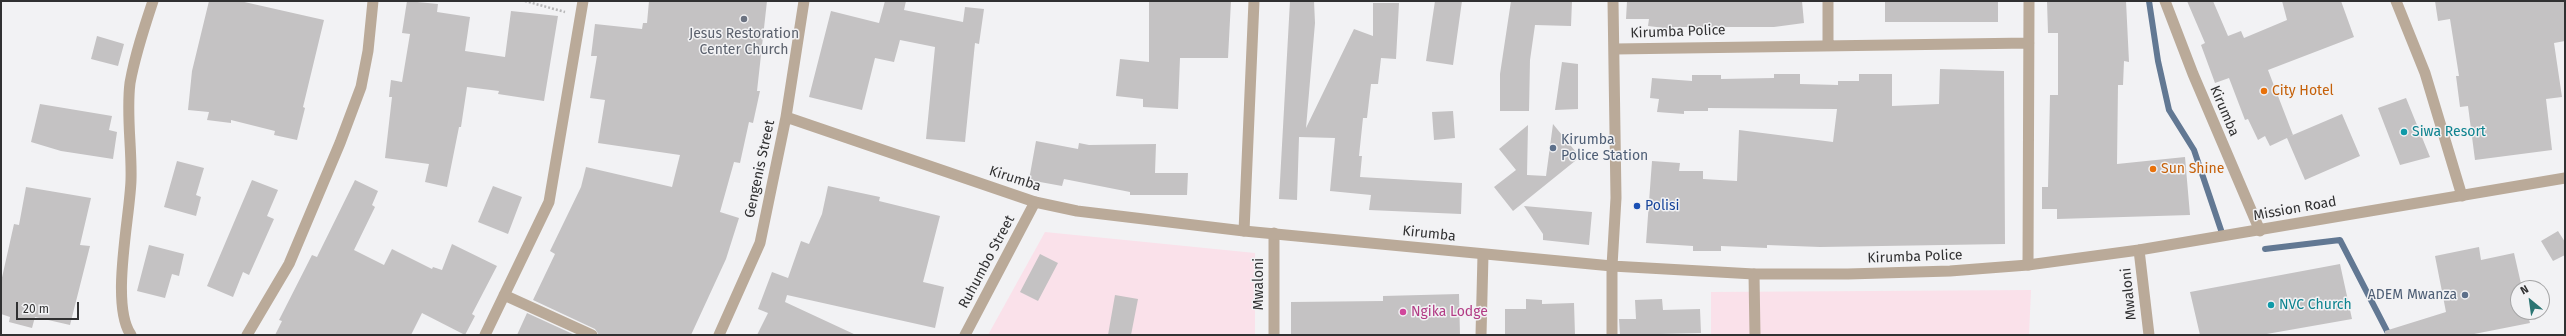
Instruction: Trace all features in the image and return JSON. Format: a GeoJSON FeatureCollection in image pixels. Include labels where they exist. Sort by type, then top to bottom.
{"type":"FeatureCollection","features":[{"type":"Feature","properties":{"kind":"street"},"geometry":{"type":"LineString","coordinates":[[131,335],[123,310],[122,283],[131,180],[130,84],[137,50],[152,1]]}},
{"type":"Feature","properties":{"kind":"street"},"geometry":{"type":"LineString","coordinates":[[247,335],[289,264],[340,142],[361,87],[368,51],[373,1]]}},
{"type":"Feature","properties":{"kind":"street"},"geometry":{"type":"LineString","coordinates":[[485,335],[550,202],[584,1]]}},
{"type":"Feature","properties":{"kind":"street","name":"Gengenis Street"},"geometry":{"type":"LineString","coordinates":[[719,335],[760,243],[786,117],[804,1]]}},
{"type":"Feature","properties":{"kind":"street"},"geometry":{"type":"LineString","coordinates":[[1244,231],[1254,1]]}},
{"type":"Feature","properties":{"kind":"street"},"geometry":{"type":"LineString","coordinates":[[1613,1],[1615,49]]}},
{"type":"Feature","properties":{"kind":"street"},"geometry":{"type":"LineString","coordinates":[[1828,1],[1828,45]]}},
{"type":"Feature","properties":{"kind":"street"},"geometry":{"type":"LineString","coordinates":[[2028,265],[2029,1]]}},
{"type":"Feature","properties":{"kind":"street","name":"Kirumba"},"geometry":{"type":"LineString","coordinates":[[2164,1],[2192,74],[2260,231]]}},
{"type":"Feature","properties":{"kind":"street"},"geometry":{"type":"LineString","coordinates":[[2396,1],[2425,73],[2462,196]]}},
{"type":"Feature","properties":{"kind":"street","name":"Kirumba Police"},"geometry":{"type":"LineString","coordinates":[[2028,265],[1904,273],[1754,274],[1612,266],[1616,198],[1615,49],[2029,42]]}},
{"type":"Feature","properties":{"kind":"street","name":"Kirumba"},"geometry":{"type":"LineString","coordinates":[[786,117],[1035,202],[1119,217],[1244,231],[1482,255],[1612,266]]}},
{"type":"Feature","properties":{"kind":"street","name":"Mission Road"},"geometry":{"type":"LineString","coordinates":[[2028,265],[2139,250],[2260,231],[2565,178]]}},
{"type":"Feature","properties":{"kind":"street","name":"Ruhumbo Street"},"geometry":{"type":"LineString","coordinates":[[965,335],[1035,202]]}},
{"type":"Feature","properties":{"kind":"street","name":"Mwaloni"},"geometry":{"type":"LineString","coordinates":[[1274,233],[1274,335]]}},
{"type":"Feature","properties":{"kind":"street","name":"Mwaloni"},"geometry":{"type":"LineString","coordinates":[[2139,250],[2148,335]]}},
{"type":"Feature","properties":{"kind":"street"},"geometry":{"type":"LineString","coordinates":[[1481,335],[1482,255]]}},
{"type":"Feature","properties":{"kind":"street"},"geometry":{"type":"LineString","coordinates":[[1612,266],[1612,335]]}},
{"type":"Feature","properties":{"kind":"street"},"geometry":{"type":"LineString","coordinates":[[1754,274],[1755,335]]}},
{"type":"Feature","properties":{"kind":"street"},"geometry":{"type":"LineString","coordinates":[[504,295],[592,335]]}},
{"type":"Feature","properties":{"kind":"path"},"geometry":{"type":"LineString","coordinates":[[525,1],[581,17]]}},
{"type":"Feature","properties":{"kind":"shaded area"},"geometry":{"type":"Polygon","coordinates":[[[1045,232],[1255,253],[1255,335],[988,335],[1045,232]]]}},
{"type":"Feature","properties":{"kind":"shaded area"},"geometry":{"type":"Polygon","coordinates":[[[2031,290],[2029,335],[1711,335],[1711,292],[2031,290]]]}},
{"type":"Feature","properties":{"kind":"building"},"geometry":{"type":"Polygon","coordinates":[[[209,1],[240,1],[324,20],[303,107],[305,108],[297,140],[274,135],[275,131],[231,120],[231,123],[207,120],[209,112],[188,110],[192,71],[209,1]]]}},
{"type":"Feature","properties":{"kind":"building"},"geometry":{"type":"Polygon","coordinates":[[[407,1],[438,4],[437,12],[470,17],[465,51],[505,57],[511,11],[558,16],[544,101],[498,94],[499,91],[467,87],[461,127],[459,127],[447,187],[425,182],[429,164],[385,158],[392,97],[389,97],[391,80],[402,82],[410,34],[402,33],[407,1]]]}},
{"type":"Feature","properties":{"kind":"building"},"geometry":{"type":"Polygon","coordinates":[[[649,1],[767,1],[757,91],[760,91],[753,123],[749,122],[740,163],[734,162],[720,212],[739,218],[726,259],[691,335],[599,335],[595,329],[533,300],[555,254],[550,251],[581,187],[586,167],[672,187],[680,155],[598,143],[605,100],[590,98],[597,56],[591,56],[595,24],[642,29],[643,23],[647,23],[649,1]]]}},
{"type":"Feature","properties":{"kind":"building"},"geometry":{"type":"Polygon","coordinates":[[[885,1],[906,1],[904,10],[963,22],[965,7],[984,9],[979,44],[975,43],[965,142],[926,139],[935,47],[900,40],[894,62],[875,58],[862,110],[809,97],[831,11],[879,23],[885,1]]]}},
{"type":"Feature","properties":{"kind":"building"},"geometry":{"type":"Polygon","coordinates":[[[1149,1],[1231,1],[1228,58],[1180,58],[1178,109],[1143,107],[1143,99],[1116,96],[1120,59],[1149,62],[1149,1]]]}},
{"type":"Feature","properties":{"kind":"building"},"geometry":{"type":"Polygon","coordinates":[[[1290,1],[1314,1],[1315,23],[1306,128],[1354,29],[1373,36],[1373,3],[1399,3],[1396,59],[1381,58],[1378,84],[1371,84],[1367,118],[1363,118],[1359,156],[1362,156],[1360,177],[1462,183],[1461,214],[1369,210],[1371,195],[1330,191],[1335,138],[1299,137],[1297,200],[1279,199],[1290,1]]]}},
{"type":"Feature","properties":{"kind":"building"},"geometry":{"type":"Polygon","coordinates":[[[1435,1],[1462,1],[1453,65],[1426,61],[1435,1]]]}},
{"type":"Feature","properties":{"kind":"building"},"geometry":{"type":"Polygon","coordinates":[[[1511,1],[1572,1],[1571,26],[1535,25],[1530,60],[1529,111],[1500,111],[1500,74],[1511,1]]]}},
{"type":"Feature","properties":{"kind":"building"},"geometry":{"type":"Polygon","coordinates":[[[1627,1],[1802,1],[1804,23],[1774,27],[1674,27],[1673,29],[1648,26],[1649,19],[1626,19],[1627,1]]]}},
{"type":"Feature","properties":{"kind":"building"},"geometry":{"type":"Polygon","coordinates":[[[1885,1],[1998,1],[1998,22],[1885,22],[1885,1]]]}},
{"type":"Feature","properties":{"kind":"building"},"geometry":{"type":"Polygon","coordinates":[[[2047,1],[2126,1],[2129,62],[2124,61],[2123,85],[2118,85],[2117,164],[2185,157],[2190,215],[2057,219],[2057,209],[2042,209],[2042,187],[2048,187],[2050,95],[2058,95],[2058,33],[2048,33],[2047,1]]]}},
{"type":"Feature","properties":{"kind":"building"},"geometry":{"type":"Polygon","coordinates":[[[2187,1],[2213,1],[2228,36],[2241,31],[2244,38],[2287,20],[2282,1],[2341,1],[2354,37],[2268,70],[2293,135],[2342,114],[2360,156],[2305,180],[2287,138],[2270,146],[2265,136],[2258,140],[2248,119],[2245,120],[2229,78],[2215,83],[2201,45],[2205,43],[2187,1]]]}},
{"type":"Feature","properties":{"kind":"building"},"geometry":{"type":"Polygon","coordinates":[[[2435,1],[2565,1],[2565,41],[2554,43],[2562,97],[2546,99],[2552,150],[2475,160],[2468,106],[2460,107],[2456,76],[2459,76],[2450,19],[2438,21],[2435,1]]]}},
{"type":"Feature","properties":{"kind":"building"},"geometry":{"type":"Polygon","coordinates":[[[97,36],[124,44],[118,66],[91,59],[97,36]]]}},
{"type":"Feature","properties":{"kind":"building"},"geometry":{"type":"Polygon","coordinates":[[[1562,62],[1578,64],[1578,109],[1555,110],[1562,62]]]}},
{"type":"Feature","properties":{"kind":"building"},"geometry":{"type":"Polygon","coordinates":[[[1940,69],[2004,71],[2005,244],[1820,247],[1767,245],[1767,248],[1721,246],[1721,251],[1693,251],[1693,246],[1646,243],[1652,161],[1680,163],[1679,171],[1703,171],[1703,179],[1737,181],[1739,130],[1833,142],[1837,109],[1708,108],[1708,111],[1684,111],[1684,114],[1657,112],[1659,99],[1650,98],[1652,78],[1692,81],[1692,75],[1721,75],[1721,79],[1774,78],[1774,74],[1800,74],[1800,84],[1838,85],[1838,81],[1859,81],[1859,74],[1892,74],[1892,106],[1939,104],[1940,69]]]}},
{"type":"Feature","properties":{"kind":"building","name":"Siwa Resort"},"geometry":{"type":"Polygon","coordinates":[[[2406,98],[2430,157],[2400,165],[2378,108],[2406,98]]]}},
{"type":"Feature","properties":{"kind":"building"},"geometry":{"type":"Polygon","coordinates":[[[40,104],[112,116],[109,130],[117,132],[113,159],[61,151],[31,142],[40,104]]]}},
{"type":"Feature","properties":{"kind":"building"},"geometry":{"type":"Polygon","coordinates":[[[1453,111],[1455,138],[1434,140],[1432,112],[1453,111]]]}},
{"type":"Feature","properties":{"kind":"building"},"geometry":{"type":"Polygon","coordinates":[[[1553,124],[1580,157],[1513,211],[1494,187],[1516,170],[1499,149],[1528,125],[1527,175],[1546,176],[1553,124]]]}},
{"type":"Feature","properties":{"kind":"building"},"geometry":{"type":"Polygon","coordinates":[[[1036,141],[1078,149],[1079,143],[1089,145],[1156,144],[1155,173],[1188,173],[1187,195],[1130,195],[1130,192],[1064,179],[1062,186],[1029,180],[1036,141]]]}},
{"type":"Feature","properties":{"kind":"building"},"geometry":{"type":"Polygon","coordinates":[[[177,161],[204,168],[196,195],[201,197],[196,216],[164,207],[177,161]]]}},
{"type":"Feature","properties":{"kind":"building"},"geometry":{"type":"Polygon","coordinates":[[[252,180],[278,190],[267,216],[274,219],[249,275],[243,272],[233,297],[207,286],[252,180]]]}},
{"type":"Feature","properties":{"kind":"building"},"geometry":{"type":"Polygon","coordinates":[[[355,180],[378,191],[372,205],[375,207],[354,250],[384,265],[392,249],[432,269],[433,267],[442,270],[452,244],[497,266],[472,314],[475,316],[465,335],[422,313],[411,335],[275,335],[282,321],[279,320],[312,255],[317,257],[355,180]]]}},
{"type":"Feature","properties":{"kind":"building"},"geometry":{"type":"Polygon","coordinates":[[[493,186],[522,197],[508,234],[478,222],[493,186]]]}},
{"type":"Feature","properties":{"kind":"building"},"geometry":{"type":"Polygon","coordinates":[[[828,186],[880,197],[879,201],[940,216],[923,282],[944,287],[935,328],[787,295],[785,302],[856,335],[757,335],[768,313],[758,309],[772,272],[788,278],[801,241],[809,244],[822,214],[828,186]]]}},
{"type":"Feature","properties":{"kind":"building"},"geometry":{"type":"Polygon","coordinates":[[[26,187],[91,198],[80,245],[90,246],[70,325],[35,317],[32,328],[9,322],[10,317],[1,314],[1,282],[14,224],[19,225],[26,187]]]}},
{"type":"Feature","properties":{"kind":"building"},"geometry":{"type":"Polygon","coordinates":[[[1524,206],[1592,212],[1589,245],[1543,240],[1543,234],[1524,206]]]}},
{"type":"Feature","properties":{"kind":"building"},"geometry":{"type":"Polygon","coordinates":[[[2558,231],[2565,242],[2565,255],[2553,261],[2541,241],[2558,231]]]}},
{"type":"Feature","properties":{"kind":"building"},"geometry":{"type":"Polygon","coordinates":[[[149,245],[184,254],[179,276],[172,274],[165,298],[137,291],[149,245]]]}},
{"type":"Feature","properties":{"kind":"building"},"geometry":{"type":"Polygon","coordinates":[[[2479,247],[2481,260],[2514,253],[2520,280],[2510,280],[2510,320],[2529,320],[2530,323],[2469,335],[2385,335],[2385,331],[2446,312],[2435,256],[2479,247]]]}},
{"type":"Feature","properties":{"kind":"building"},"geometry":{"type":"Polygon","coordinates":[[[1040,254],[1058,263],[1038,301],[1020,292],[1040,254]]]}},
{"type":"Feature","properties":{"kind":"building","name":"NVC Church"},"geometry":{"type":"Polygon","coordinates":[[[2340,264],[2352,319],[2261,335],[2200,335],[2190,292],[2340,264]]]}},
{"type":"Feature","properties":{"kind":"building"},"geometry":{"type":"Polygon","coordinates":[[[1459,294],[1460,335],[1291,335],[1291,302],[1383,301],[1383,296],[1459,294]]]}},
{"type":"Feature","properties":{"kind":"building"},"geometry":{"type":"Polygon","coordinates":[[[1115,295],[1138,299],[1131,335],[1108,335],[1115,295]]]}},
{"type":"Feature","properties":{"kind":"building"},"geometry":{"type":"Polygon","coordinates":[[[1526,299],[1542,300],[1542,304],[1574,303],[1575,335],[1505,335],[1505,309],[1526,309],[1526,299]]]}},
{"type":"Feature","properties":{"kind":"building"},"geometry":{"type":"Polygon","coordinates":[[[1662,299],[1663,310],[1700,309],[1701,333],[1620,335],[1619,319],[1636,319],[1635,300],[1662,299]]]}},
{"type":"Feature","properties":{"kind":"building"},"geometry":{"type":"Polygon","coordinates":[[[527,313],[575,335],[517,335],[527,313]]]}},
{"type":"Feature","properties":{"kind":"waterway"},"geometry":{"type":"LineString","coordinates":[[2149,1],[2158,61],[2169,110],[2194,150],[2223,236]]}},
{"type":"Feature","properties":{"kind":"waterway"},"geometry":{"type":"LineString","coordinates":[[2265,249],[2340,240],[2389,335]]}},
{"type":"Feature","properties":{"kind":"place","name":"Jesus Restoration Center Church"},"geometry":{"type":"Point","coordinates":[744,19]}},
{"type":"Feature","properties":{"kind":"place","name":"City Hotel"},"geometry":{"type":"Point","coordinates":[2264,91]}},
{"type":"Feature","properties":{"kind":"place","name":"Siwa Resort"},"geometry":{"type":"Point","coordinates":[2404,132]}},
{"type":"Feature","properties":{"kind":"place","name":"Kirumba Police Station"},"geometry":{"type":"Point","coordinates":[1553,148]}},
{"type":"Feature","properties":{"kind":"place","name":"Sun Shine"},"geometry":{"type":"Point","coordinates":[2153,169]}},
{"type":"Feature","properties":{"kind":"place","name":"Polisi"},"geometry":{"type":"Point","coordinates":[1637,206]}},
{"type":"Feature","properties":{"kind":"place","name":"ADEM Mwanza"},"geometry":{"type":"Point","coordinates":[2465,295]}},
{"type":"Feature","properties":{"kind":"place","name":"NVC Church"},"geometry":{"type":"Point","coordinates":[2271,305]}},
{"type":"Feature","properties":{"kind":"place","name":"Ngika Lodge"},"geometry":{"type":"Point","coordinates":[1403,312]}}]}
